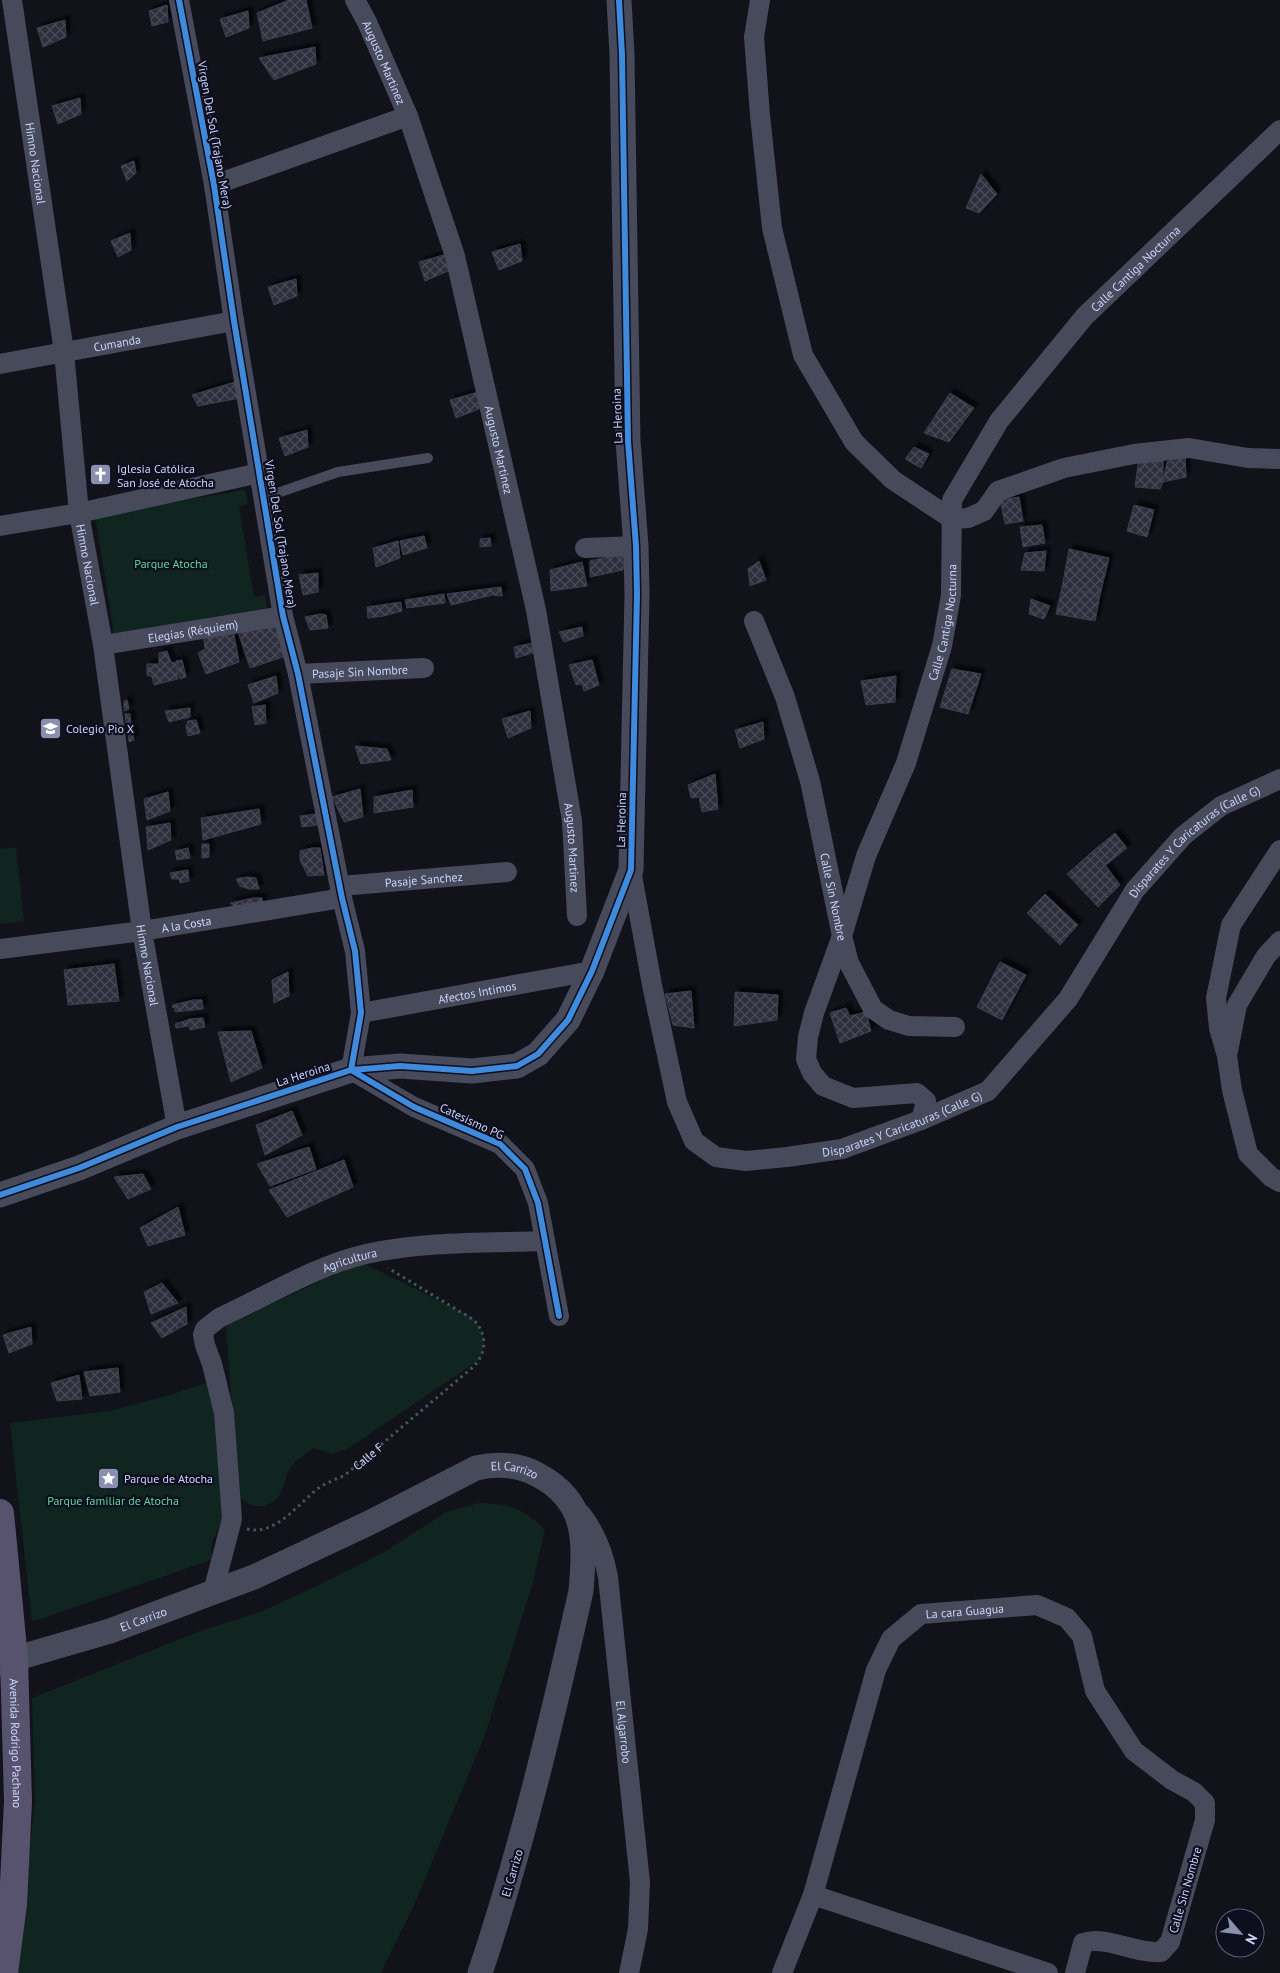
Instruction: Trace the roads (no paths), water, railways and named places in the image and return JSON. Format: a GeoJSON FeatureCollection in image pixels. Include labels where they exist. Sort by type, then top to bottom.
{"type":"FeatureCollection","features":[{"type":"Feature","properties":{"kind":"main road","name":"Avenida Rodrigo Pachano"},"geometry":{"type":"LineString","coordinates":[[0,1513],[7,1661],[18,1801],[13,1904],[4,1973]]}},
{"type":"Feature","properties":{"kind":"main road","name":"Avenida Rodrigo Pachano"},"geometry":{"type":"LineString","coordinates":[[0,1686],[4,1808],[4,1858],[0,1891]]}},
{"type":"Feature","properties":{"kind":"street","name":"Himno Nacional"},"geometry":{"type":"LineString","coordinates":[[12,0],[64,352],[79,512],[103,645],[142,931],[177,1127]]}},
{"type":"Feature","properties":{"kind":"street","name":"Virgen Del Sol (Trajano Mera)"},"geometry":{"type":"LineString","coordinates":[[179,0],[214,185],[234,321],[283,616],[298,674],[341,892],[355,951],[361,1013],[351,1070]]}},
{"type":"Feature","properties":{"kind":"street","name":"Augusto Martinez"},"geometry":{"type":"LineString","coordinates":[[355,0],[367,22],[408,116],[455,256],[536,610],[572,820],[577,916]]}},
{"type":"Feature","properties":{"kind":"street","name":"La Heroina"},"geometry":{"type":"LineString","coordinates":[[0,1195],[79,1168],[177,1127],[351,1070],[400,1066],[472,1071],[517,1066],[538,1054],[568,1020],[592,971],[631,870],[637,604],[636,546],[628,441],[622,64],[619,0]]}},
{"type":"Feature","properties":{"kind":"street"},"geometry":{"type":"LineString","coordinates":[[760,0],[754,37],[772,228],[804,355],[854,442],[893,480],[952,519],[968,518],[984,512],[998,491],[1064,468],[1134,454],[1189,448],[1248,458],[1280,458]]}},
{"type":"Feature","properties":{"kind":"street"},"geometry":{"type":"LineString","coordinates":[[214,185],[408,116]]}},
{"type":"Feature","properties":{"kind":"street","name":"Calle Cantiga Nocturna"},"geometry":{"type":"LineString","coordinates":[[920,1120],[926,1102],[917,1094],[853,1098],[823,1086],[812,1073],[806,1059],[808,1037],[814,1013],[842,936],[866,856],[906,763],[942,646],[951,595],[952,500],[999,421],[1086,316],[1280,130]]}},
{"type":"Feature","properties":{"kind":"street","name":"Cumanda"},"geometry":{"type":"LineString","coordinates":[[0,364],[234,321]]}},
{"type":"Feature","properties":{"kind":"street"},"geometry":{"type":"LineString","coordinates":[[0,526],[79,512],[259,473]]}},
{"type":"Feature","properties":{"kind":"street"},"geometry":{"type":"LineString","coordinates":[[585,548],[636,546]]}},
{"type":"Feature","properties":{"kind":"street","name":"Elegías (Réquiem)"},"geometry":{"type":"LineString","coordinates":[[103,645],[283,616]]}},
{"type":"Feature","properties":{"kind":"street","name":"Calle Sin Nombre"},"geometry":{"type":"LineString","coordinates":[[754,621],[786,697],[810,781],[842,936],[850,963],[873,1009],[889,1020],[908,1026],[955,1027]]}},
{"type":"Feature","properties":{"kind":"street","name":"Pasaje Sin Nombre"},"geometry":{"type":"LineString","coordinates":[[298,674],[424,668]]}},
{"type":"Feature","properties":{"kind":"street","name":"Disparates Y Caricaturas (Calle G)"},"geometry":{"type":"LineString","coordinates":[[631,870],[652,985],[677,1102],[694,1141],[716,1157],[746,1161],[842,1149],[920,1120],[988,1091],[1068,999],[1134,890],[1183,836],[1221,806],[1280,779]]}},
{"type":"Feature","properties":{"kind":"street"},"geometry":{"type":"LineString","coordinates":[[1280,850],[1231,925],[1216,998],[1219,1028],[1227,1056],[1232,1090],[1248,1154],[1271,1177],[1280,1182]]}},
{"type":"Feature","properties":{"kind":"street","name":"Pasaje Sanchez"},"geometry":{"type":"LineString","coordinates":[[341,892],[507,872]]}},
{"type":"Feature","properties":{"kind":"street","name":"A la Costa"},"geometry":{"type":"LineString","coordinates":[[0,949],[142,931],[341,892]]}},
{"type":"Feature","properties":{"kind":"street"},"geometry":{"type":"LineString","coordinates":[[1227,1056],[1237,1005],[1266,956],[1280,941]]}},
{"type":"Feature","properties":{"kind":"street","name":"Afectos Intimos"},"geometry":{"type":"LineString","coordinates":[[361,1013],[592,971]]}},
{"type":"Feature","properties":{"kind":"street","name":"Catesismo PG"},"geometry":{"type":"LineString","coordinates":[[351,1070],[414,1107],[500,1144],[526,1169],[538,1203],[559,1316]]}},
{"type":"Feature","properties":{"kind":"street","name":"Agricultura"},"geometry":{"type":"LineString","coordinates":[[214,1592],[232,1519],[224,1413],[212,1364],[205,1345],[205,1329],[219,1318],[324,1268],[365,1254],[409,1246],[545,1241]]}},
{"type":"Feature","properties":{"kind":"street","name":"El Carrizo"},"geometry":{"type":"LineString","coordinates":[[7,1661],[110,1631],[254,1577],[369,1523],[476,1468],[494,1464],[516,1466],[550,1481],[565,1493],[570,1500],[580,1524],[584,1542],[582,1591],[537,1785],[501,1911],[480,1973]]}},
{"type":"Feature","properties":{"kind":"street","name":"El Algarrobo"},"geometry":{"type":"LineString","coordinates":[[570,1500],[590,1526],[608,1577],[640,1882],[638,1929],[630,1973]]}},
{"type":"Feature","properties":{"kind":"street","name":"La cara Guagua"},"geometry":{"type":"LineString","coordinates":[[782,1973],[813,1895],[876,1670],[892,1639],[921,1614],[1036,1605],[1067,1618],[1082,1636],[1095,1691],[1134,1751],[1172,1780],[1194,1792],[1205,1803]]}},
{"type":"Feature","properties":{"kind":"street","name":"Calle Sin Nombre"},"geometry":{"type":"LineString","coordinates":[[1075,1973],[1083,1942],[1093,1939],[1148,1953],[1161,1952],[1170,1942],[1205,1820],[1205,1803]]}},
{"type":"Feature","properties":{"kind":"street"},"geometry":{"type":"LineString","coordinates":[[813,1895],[1048,1973]]}},
{"type":"Feature","properties":{"kind":"lane"},"geometry":{"type":"LineString","coordinates":[[264,498],[338,472],[428,458]]}},
{"type":"Feature","properties":{"kind":"place","name":"Iglesia Católica San José de Atocha"},"geometry":{"type":"Point","coordinates":[101,475]}},
{"type":"Feature","properties":{"kind":"place","name":"Colegio Pio X"},"geometry":{"type":"Point","coordinates":[50,728]}},
{"type":"Feature","properties":{"kind":"place","name":"Parque de Atocha"},"geometry":{"type":"Point","coordinates":[108,1478]}},
{"type":"Feature","properties":{"kind":"park label","name":"Parque Atocha"},"geometry":{"type":"Point","coordinates":[171,563]}},
{"type":"Feature","properties":{"kind":"park label","name":"Parque familiar de Atocha"},"geometry":{"type":"Point","coordinates":[113,1500]}}]}
